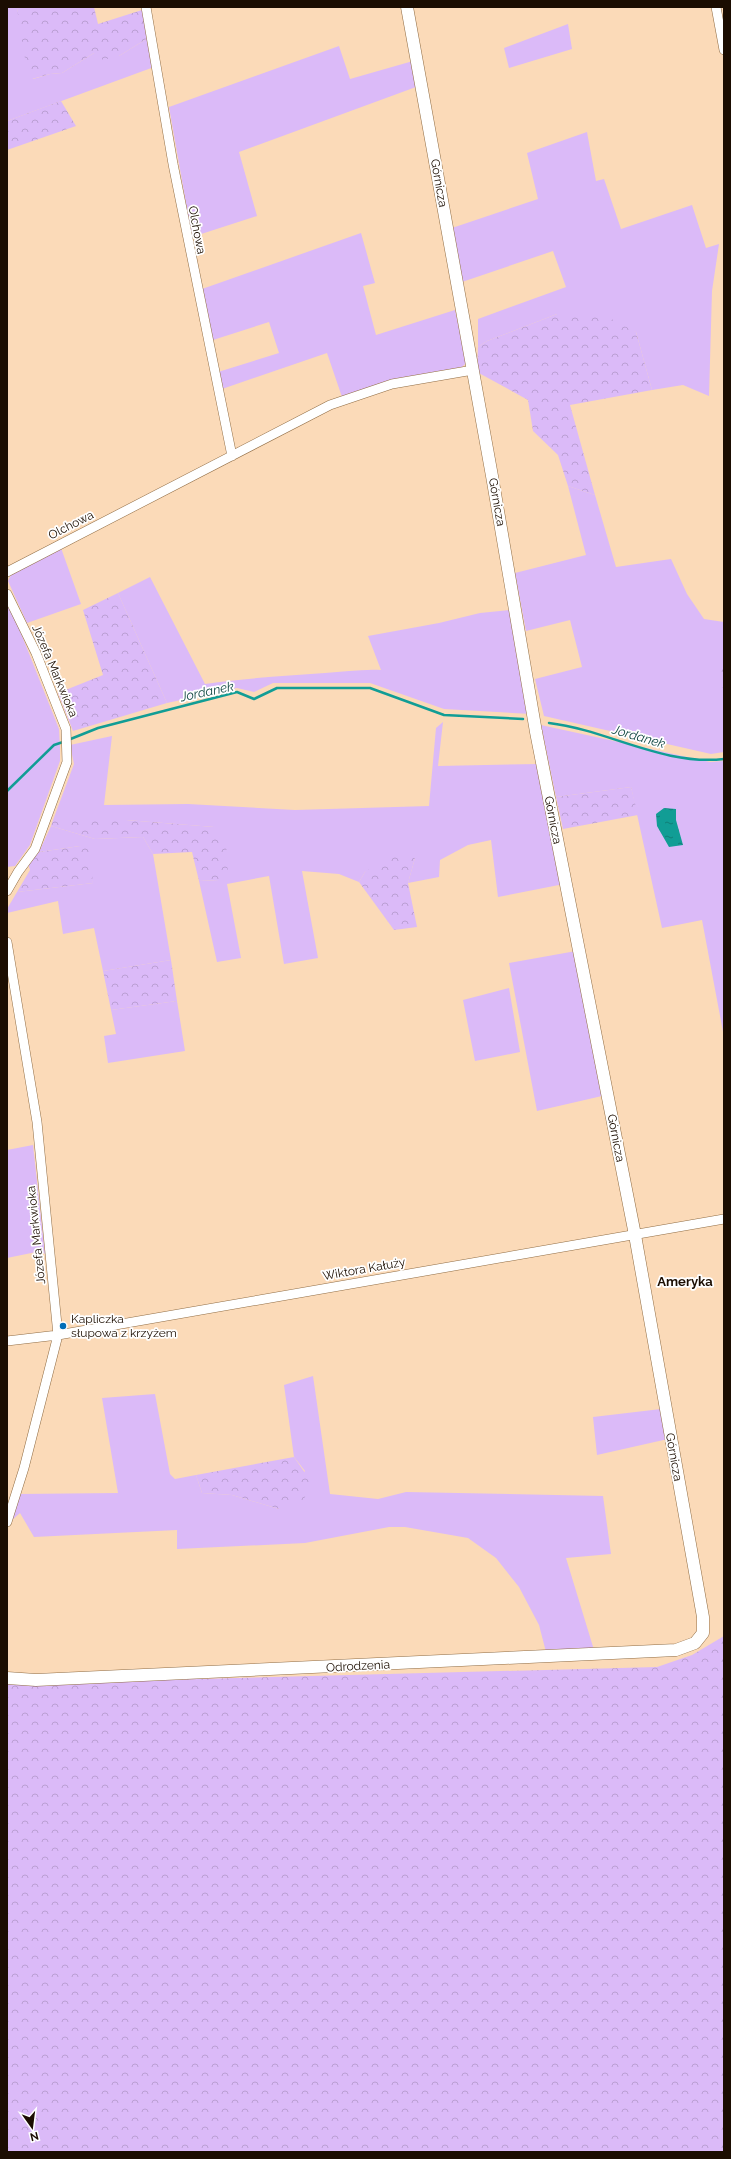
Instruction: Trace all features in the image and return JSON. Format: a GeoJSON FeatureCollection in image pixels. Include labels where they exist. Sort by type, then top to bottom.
{"type":"FeatureCollection","features":[{"type":"Feature","properties":{"kind":"street","name":"Olchowa"},"geometry":{"type":"LineString","coordinates":[[146,7],[173,164],[232,456]]}},
{"type":"Feature","properties":{"kind":"street","name":"Górnicza"},"geometry":{"type":"LineString","coordinates":[[407,7],[536,732],[635,1234],[703,1617],[704,1633]]}},
{"type":"Feature","properties":{"kind":"street"},"geometry":{"type":"LineString","coordinates":[[716,7],[724,50]]}},
{"type":"Feature","properties":{"kind":"street","name":"Olchowa"},"geometry":{"type":"LineString","coordinates":[[7,572],[330,405],[392,384],[472,370]]}},
{"type":"Feature","properties":{"kind":"street","name":"Józefa Markwioka"},"geometry":{"type":"LineString","coordinates":[[7,594],[36,653],[66,733],[67,762],[35,849],[18,872],[7,892]]}},
{"type":"Feature","properties":{"kind":"street","name":"Józefa Markwioka"},"geometry":{"type":"LineString","coordinates":[[7,942],[37,1122],[58,1335],[24,1468],[7,1522]]}},
{"type":"Feature","properties":{"kind":"street","name":"Wiktora Kałuży"},"geometry":{"type":"LineString","coordinates":[[7,1341],[58,1335],[724,1219]]}},
{"type":"Feature","properties":{"kind":"street","name":"Odrodzenia"},"geometry":{"type":"LineString","coordinates":[[7,1678],[36,1680],[670,1650],[695,1643],[704,1633]]}},
{"type":"Feature","properties":{"kind":"green space"},"geometry":{"type":"Polygon","coordinates":[[[7,7],[22,7],[17,8],[33,79],[50,74],[62,73],[94,53],[119,56],[148,38],[154,67],[7,121],[7,7]]]}},
{"type":"Feature","properties":{"kind":"green space"},"geometry":{"type":"Polygon","coordinates":[[[94,7],[98,24],[142,10],[148,38],[119,56],[103,60],[94,53],[62,73],[50,74],[32,79],[24,55],[17,8],[94,7]]]}},
{"type":"Feature","properties":{"kind":"green space"},"geometry":{"type":"Polygon","coordinates":[[[568,24],[572,49],[509,68],[504,48],[568,24]]]}},
{"type":"Feature","properties":{"kind":"green space"},"geometry":{"type":"Polygon","coordinates":[[[339,46],[350,79],[413,61],[416,87],[239,152],[257,216],[192,237],[169,107],[339,46]]]}},
{"type":"Feature","properties":{"kind":"green space"},"geometry":{"type":"Polygon","coordinates":[[[61,101],[76,126],[7,150],[7,121],[61,101]]]}},
{"type":"Feature","properties":{"kind":"green space"},"geometry":{"type":"Polygon","coordinates":[[[587,132],[596,181],[604,179],[621,229],[692,205],[706,248],[719,244],[712,291],[709,396],[683,385],[652,390],[636,332],[557,314],[487,341],[478,347],[478,319],[566,287],[553,251],[462,282],[452,228],[538,199],[527,153],[587,132]]]}},
{"type":"Feature","properties":{"kind":"green space"},"geometry":{"type":"Polygon","coordinates":[[[361,233],[375,283],[363,286],[376,335],[455,310],[467,362],[462,367],[400,378],[342,397],[327,353],[222,389],[218,372],[279,353],[269,322],[213,340],[202,289],[361,233]]]}},
{"type":"Feature","properties":{"kind":"green space"},"geometry":{"type":"Polygon","coordinates":[[[598,312],[636,332],[652,390],[570,405],[595,495],[568,486],[558,455],[533,431],[528,400],[477,372],[478,347],[487,341],[557,314],[598,312]]]}},
{"type":"Feature","properties":{"kind":"green space"},"geometry":{"type":"Polygon","coordinates":[[[568,486],[595,495],[616,567],[671,559],[687,594],[704,619],[724,622],[724,752],[711,754],[544,716],[535,679],[582,667],[570,620],[526,631],[515,573],[586,555],[568,486]]]}},
{"type":"Feature","properties":{"kind":"green space"},"geometry":{"type":"Polygon","coordinates":[[[61,548],[81,604],[27,623],[8,581],[11,575],[61,548]]]}},
{"type":"Feature","properties":{"kind":"green space"},"geometry":{"type":"Polygon","coordinates":[[[150,577],[205,684],[265,677],[360,670],[381,670],[368,636],[439,623],[480,613],[510,610],[531,714],[444,709],[370,683],[273,683],[254,692],[237,688],[167,703],[118,593],[150,577]]]}},
{"type":"Feature","properties":{"kind":"green space"},"geometry":{"type":"Polygon","coordinates":[[[118,593],[167,703],[73,731],[58,693],[103,675],[83,610],[118,593]]]}},
{"type":"Feature","properties":{"kind":"green space"},"geometry":{"type":"Polygon","coordinates":[[[7,598],[59,729],[60,761],[30,845],[15,866],[7,867],[7,598]]]}},
{"type":"Feature","properties":{"kind":"green space"},"geometry":{"type":"Polygon","coordinates":[[[724,653],[724,688],[719,687],[724,653]]]}},
{"type":"Feature","properties":{"kind":"green space"},"geometry":{"type":"Polygon","coordinates":[[[443,722],[438,766],[539,764],[564,884],[498,897],[491,840],[468,845],[440,860],[439,877],[408,883],[415,858],[365,872],[359,882],[339,874],[302,871],[318,958],[284,964],[269,876],[227,884],[241,958],[217,962],[199,881],[219,880],[214,827],[126,820],[53,820],[74,764],[70,745],[112,736],[104,805],[188,804],[295,810],[429,806],[436,728],[443,722]]]}},
{"type":"Feature","properties":{"kind":"green space"},"geometry":{"type":"Polygon","coordinates":[[[541,725],[710,762],[724,761],[724,1037],[702,920],[662,928],[631,787],[556,797],[541,725]]]}},
{"type":"Feature","properties":{"kind":"green space"},"geometry":{"type":"Polygon","coordinates":[[[631,787],[638,815],[563,829],[556,797],[631,787]]]}},
{"type":"Feature","properties":{"kind":"green space"},"geometry":{"type":"Polygon","coordinates":[[[53,820],[126,820],[214,827],[226,843],[228,874],[219,880],[199,881],[192,852],[153,854],[143,837],[95,839],[51,826],[53,820]]]}},
{"type":"Feature","properties":{"kind":"green space"},"geometry":{"type":"Polygon","coordinates":[[[51,826],[95,839],[143,837],[153,854],[171,960],[103,971],[94,928],[63,934],[58,901],[7,913],[7,909],[17,892],[93,883],[80,846],[39,852],[51,826]]]}},
{"type":"Feature","properties":{"kind":"green space"},"geometry":{"type":"Polygon","coordinates":[[[80,846],[89,849],[93,883],[17,892],[30,870],[28,863],[39,852],[80,846]]]}},
{"type":"Feature","properties":{"kind":"green space"},"geometry":{"type":"Polygon","coordinates":[[[392,853],[415,858],[408,883],[417,927],[394,930],[359,882],[365,872],[392,853]]]}},
{"type":"Feature","properties":{"kind":"green space"},"geometry":{"type":"Polygon","coordinates":[[[576,951],[602,1096],[537,1111],[509,963],[576,951]]]}},
{"type":"Feature","properties":{"kind":"green space"},"geometry":{"type":"Polygon","coordinates":[[[171,960],[177,1001],[111,1010],[103,971],[171,960]]]}},
{"type":"Feature","properties":{"kind":"green space"},"geometry":{"type":"Polygon","coordinates":[[[509,988],[520,1052],[475,1061],[463,1000],[509,988]]]}},
{"type":"Feature","properties":{"kind":"green space"},"geometry":{"type":"Polygon","coordinates":[[[177,1001],[185,1051],[108,1063],[104,1036],[116,1034],[111,1010],[177,1001]]]}},
{"type":"Feature","properties":{"kind":"green space"},"geometry":{"type":"Polygon","coordinates":[[[33,1145],[45,1254],[41,1251],[7,1258],[7,1150],[33,1145]]]}},
{"type":"Feature","properties":{"kind":"green space"},"geometry":{"type":"Polygon","coordinates":[[[313,1376],[330,1494],[378,1499],[406,1492],[603,1496],[611,1554],[566,1558],[594,1650],[546,1652],[539,1625],[519,1587],[496,1558],[468,1538],[405,1527],[389,1527],[305,1543],[177,1549],[177,1530],[34,1537],[20,1513],[11,1521],[18,1494],[118,1493],[102,1398],[155,1394],[170,1474],[175,1479],[196,1475],[202,1493],[232,1495],[279,1509],[305,1471],[294,1457],[284,1385],[313,1376]]]}},
{"type":"Feature","properties":{"kind":"green space"},"geometry":{"type":"Polygon","coordinates":[[[661,1409],[668,1439],[597,1455],[593,1417],[661,1409]]]}},
{"type":"Feature","properties":{"kind":"green space"},"geometry":{"type":"Polygon","coordinates":[[[294,1457],[312,1483],[302,1503],[279,1509],[232,1495],[202,1493],[196,1475],[294,1457]]]}},
{"type":"Feature","properties":{"kind":"green space"},"geometry":{"type":"Polygon","coordinates":[[[724,1636],[724,2152],[7,2152],[7,1684],[657,1667],[692,1655],[724,1636]]]}},
{"type":"Feature","properties":{"kind":"water"},"geometry":{"type":"Polygon","coordinates":[[[664,808],[676,809],[676,820],[683,845],[669,847],[657,826],[656,814],[664,808]]]}},
{"type":"Feature","properties":{"kind":"waterway","name":"Jordanek"},"geometry":{"type":"LineString","coordinates":[[68,740],[98,728],[237,692],[254,699],[277,688],[370,688],[444,715],[523,719]]}},
{"type":"Feature","properties":{"kind":"waterway","name":"Jordanek"},"geometry":{"type":"LineString","coordinates":[[549,723],[593,733],[657,753],[701,760],[724,759]]}},
{"type":"Feature","properties":{"kind":"waterway","name":"Jordanek"},"geometry":{"type":"LineString","coordinates":[[7,791],[54,745],[63,742]]}},
{"type":"Feature","properties":{"kind":"place","name":"Kapliczka słupowa z krzyżem"},"geometry":{"type":"Point","coordinates":[63,1326]}},
{"type":"Feature","properties":{"kind":"district","name":"Ameryka"},"geometry":{"type":"Point","coordinates":[685,1281]}}]}
